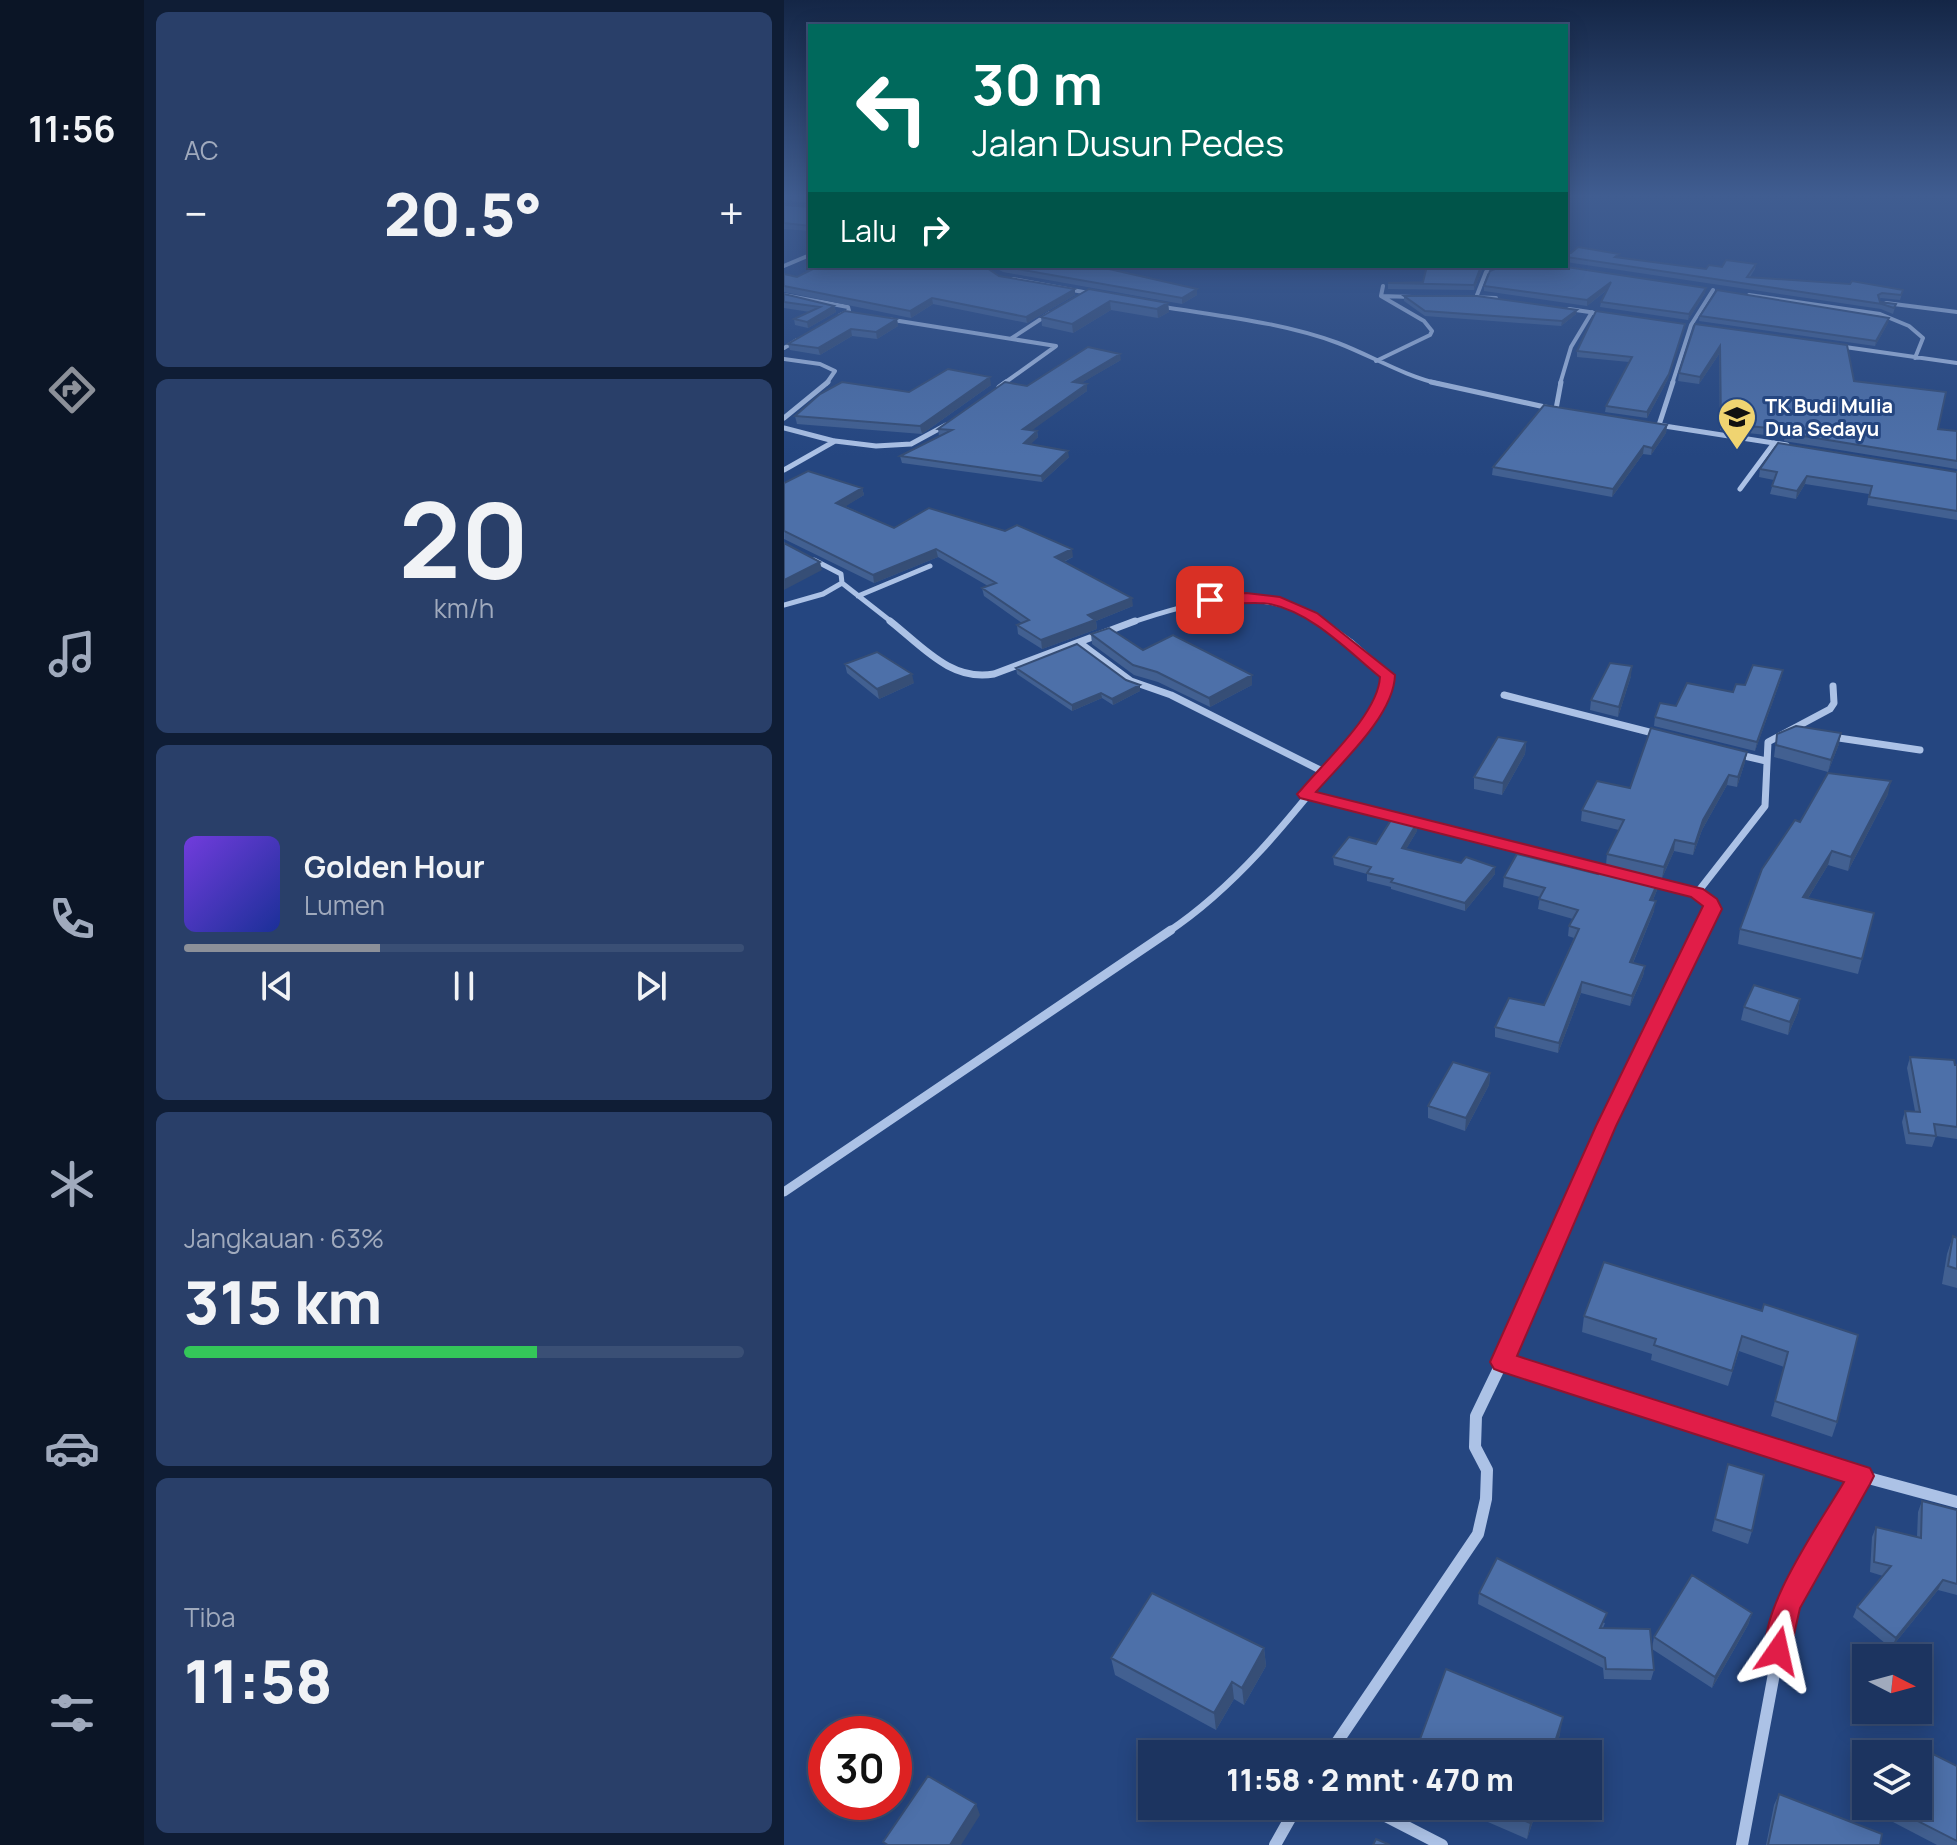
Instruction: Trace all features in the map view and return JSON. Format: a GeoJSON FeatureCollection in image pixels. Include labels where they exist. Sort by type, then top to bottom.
{"type":"FeatureCollection","features":[{"type":"Feature","properties":{"kind":"street"},"geometry":{"type":"LineString","coordinates":[[1035,283],[1103,295]]}},
{"type":"Feature","properties":{"kind":"street"},"geometry":{"type":"LineString","coordinates":[[1477,295],[1482,283]]}},
{"type":"Feature","properties":{"kind":"street"},"geometry":{"type":"LineString","coordinates":[[1381,296],[1383,286]]}},
{"type":"Feature","properties":{"kind":"street"},"geometry":{"type":"LineString","coordinates":[[1697,288],[1728,292]]}},
{"type":"Feature","properties":{"kind":"street"},"geometry":{"type":"LineString","coordinates":[[1659,425],[1691,325],[1713,290]]}},
{"type":"Feature","properties":{"kind":"street"},"geometry":{"type":"LineString","coordinates":[[1077,299],[1090,293]]}},
{"type":"Feature","properties":{"kind":"street"},"geometry":{"type":"LineString","coordinates":[[1743,294],[1898,319],[1915,328],[1923,338],[1915,358]]}},
{"type":"Feature","properties":{"kind":"street"},"geometry":{"type":"LineString","coordinates":[[784,295],[848,307],[846,312]]}},
{"type":"Feature","properties":{"kind":"street"},"geometry":{"type":"LineString","coordinates":[[1459,298],[1477,295],[1503,300]]}},
{"type":"Feature","properties":{"kind":"street"},"geometry":{"type":"LineString","coordinates":[[1381,296],[1412,297]]}},
{"type":"Feature","properties":{"kind":"street"},"geometry":{"type":"LineString","coordinates":[[1376,361],[1430,335],[1432,331],[1424,321],[1381,296]]}},
{"type":"Feature","properties":{"kind":"street"},"geometry":{"type":"LineString","coordinates":[[1881,303],[1957,312]]}},
{"type":"Feature","properties":{"kind":"street"},"geometry":{"type":"LineString","coordinates":[[1151,305],[1288,328],[1443,386],[1571,411]]}},
{"type":"Feature","properties":{"kind":"street"},"geometry":{"type":"LineString","coordinates":[[1562,308],[1606,314]]}},
{"type":"Feature","properties":{"kind":"street"},"geometry":{"type":"LineString","coordinates":[[833,319],[846,312],[861,315]]}},
{"type":"Feature","properties":{"kind":"street"},"geometry":{"type":"LineString","coordinates":[[1556,409],[1565,356],[1575,333],[1592,312]]}},
{"type":"Feature","properties":{"kind":"street"},"geometry":{"type":"LineString","coordinates":[[1012,338],[1051,313]]}},
{"type":"Feature","properties":{"kind":"street"},"geometry":{"type":"LineString","coordinates":[[876,317],[1056,346],[998,388]]}},
{"type":"Feature","properties":{"kind":"street"},"geometry":{"type":"LineString","coordinates":[[1677,323],[1703,326]]}},
{"type":"Feature","properties":{"kind":"street"},"geometry":{"type":"LineString","coordinates":[[784,348],[809,334]]}},
{"type":"Feature","properties":{"kind":"street"},"geometry":{"type":"LineString","coordinates":[[1823,344],[1957,363]]}},
{"type":"Feature","properties":{"kind":"street"},"geometry":{"type":"LineString","coordinates":[[784,359],[820,364],[835,371],[828,382],[784,418]]}},
{"type":"Feature","properties":{"kind":"street"},"geometry":{"type":"LineString","coordinates":[[784,428],[835,441],[876,446],[911,444],[951,422]]}},
{"type":"Feature","properties":{"kind":"street"},"geometry":{"type":"LineString","coordinates":[[1644,423],[1790,445]]}},
{"type":"Feature","properties":{"kind":"street"},"geometry":{"type":"LineString","coordinates":[[784,470],[835,441]]}},
{"type":"Feature","properties":{"kind":"street"},"geometry":{"type":"LineString","coordinates":[[1740,489],[1774,443]]}},
{"type":"Feature","properties":{"kind":"street"},"geometry":{"type":"LineString","coordinates":[[784,1192],[1189,918],[1258,853],[1377,710],[1387,691],[1388,675],[1312,616],[1275,600],[1246,597],[1210,600],[994,674],[964,676],[954,672],[842,583],[841,574],[805,555]]}},
{"type":"Feature","properties":{"kind":"street"},"geometry":{"type":"LineString","coordinates":[[858,596],[930,566]]}},
{"type":"Feature","properties":{"kind":"street"},"geometry":{"type":"LineString","coordinates":[[784,605],[823,594],[842,583]]}},
{"type":"Feature","properties":{"kind":"street"},"geometry":{"type":"LineString","coordinates":[[1080,643],[1131,681],[1171,695],[1324,772]]}},
{"type":"Feature","properties":{"kind":"street"},"geometry":{"type":"LineString","coordinates":[[1697,893],[1765,806],[1768,742],[1830,709],[1834,703],[1833,686]]}},
{"type":"Feature","properties":{"kind":"street"},"geometry":{"type":"LineString","coordinates":[[1504,695],[1674,738]]}},
{"type":"Feature","properties":{"kind":"street"},"geometry":{"type":"LineString","coordinates":[[1788,730],[1802,732]]}},
{"type":"Feature","properties":{"kind":"street"},"geometry":{"type":"LineString","coordinates":[[1817,735],[1920,750]]}},
{"type":"Feature","properties":{"kind":"street"},"geometry":{"type":"LineString","coordinates":[[1720,750],[1766,761]]}},
{"type":"Feature","properties":{"kind":"street"},"geometry":{"type":"LineString","coordinates":[[1306,794],[1624,875]]}},
{"type":"Feature","properties":{"kind":"street"},"geometry":{"type":"LineString","coordinates":[[1338,1740],[1478,1534],[1486,1499],[1487,1470],[1475,1447],[1476,1416],[1606,1126],[1713,909],[1705,897],[1697,893],[1638,879]]}},
{"type":"Feature","properties":{"kind":"street"},"geometry":{"type":"LineString","coordinates":[[1502,1362],[1861,1476],[1957,1502]]}},
{"type":"Feature","properties":{"kind":"street"},"geometry":{"type":"LineString","coordinates":[[1742,1845],[1787,1604],[1861,1476]]}},
{"type":"Feature","properties":{"kind":"street"},"geometry":{"type":"LineString","coordinates":[[1275,1845],[1289,1820]]}},
{"type":"Feature","properties":{"kind":"street"},"geometry":{"type":"LineString","coordinates":[[1393,1820],[1442,1845]]}},
{"type":"Feature","properties":{"kind":"building"},"geometry":{"type":"Polygon","coordinates":[[[784,283],[1041,283],[1075,289],[1026,317],[932,298],[910,311],[784,286],[784,283]]]}},
{"type":"Feature","properties":{"kind":"building"},"geometry":{"type":"Polygon","coordinates":[[[1098,283],[1171,283],[1197,289],[1182,298],[1098,283]]]}},
{"type":"Feature","properties":{"kind":"building"},"geometry":{"type":"Polygon","coordinates":[[[1392,283],[1475,283],[1474,285],[1392,283]]]}},
{"type":"Feature","properties":{"kind":"building"},"geometry":{"type":"Polygon","coordinates":[[[1485,283],[1610,283],[1587,300],[1484,286],[1485,283]]]}},
{"type":"Feature","properties":{"kind":"building"},"geometry":{"type":"Polygon","coordinates":[[[1610,283],[1673,283],[1706,288],[1689,314],[1601,302],[1610,283]]]}},
{"type":"Feature","properties":{"kind":"building"},"geometry":{"type":"Polygon","coordinates":[[[1741,283],[1864,283],[1903,290],[1901,295],[1878,295],[1880,302],[1896,304],[1894,308],[1741,283]]]}},
{"type":"Feature","properties":{"kind":"building"},"geometry":{"type":"Polygon","coordinates":[[[1089,289],[1168,303],[1157,309],[1110,301],[1072,324],[1041,317],[1089,289]]]}},
{"type":"Feature","properties":{"kind":"building"},"geometry":{"type":"Polygon","coordinates":[[[1717,290],[1889,318],[1876,341],[1700,316],[1717,290]]]}},
{"type":"Feature","properties":{"kind":"building"},"geometry":{"type":"Polygon","coordinates":[[[784,294],[834,306],[807,322],[794,319],[820,307],[784,302],[784,294]]]}},
{"type":"Feature","properties":{"kind":"building"},"geometry":{"type":"Polygon","coordinates":[[[1404,296],[1477,296],[1577,310],[1562,321],[1425,311],[1404,296]]]}},
{"type":"Feature","properties":{"kind":"building"},"geometry":{"type":"Polygon","coordinates":[[[845,311],[897,319],[876,332],[851,329],[818,348],[788,344],[845,311]]]}},
{"type":"Feature","properties":{"kind":"building"},"geometry":{"type":"Polygon","coordinates":[[[1596,311],[1685,324],[1669,374],[1647,412],[1606,406],[1632,357],[1577,351],[1596,311]]]}},
{"type":"Feature","properties":{"kind":"building"},"geometry":{"type":"Polygon","coordinates":[[[1695,324],[1847,345],[1854,381],[1946,392],[1938,429],[1957,431],[1957,461],[1785,433],[1788,430],[1721,423],[1720,346],[1700,377],[1679,373],[1695,324]]]}},
{"type":"Feature","properties":{"kind":"building"},"geometry":{"type":"Polygon","coordinates":[[[1088,347],[1120,354],[1073,382],[1087,384],[1023,429],[1037,431],[1024,443],[1068,451],[1041,476],[900,456],[952,430],[938,429],[1005,382],[1027,386],[1088,347]]]}},
{"type":"Feature","properties":{"kind":"building"},"geometry":{"type":"Polygon","coordinates":[[[948,369],[990,377],[920,426],[795,416],[820,394],[842,382],[909,392],[948,369]]]}},
{"type":"Feature","properties":{"kind":"building"},"geometry":{"type":"Polygon","coordinates":[[[1544,405],[1667,425],[1652,448],[1644,446],[1613,489],[1493,467],[1544,405]]]}},
{"type":"Feature","properties":{"kind":"building"},"geometry":{"type":"Polygon","coordinates":[[[1778,443],[1957,472],[1957,511],[1869,497],[1872,486],[1807,476],[1797,491],[1772,486],[1777,472],[1760,469],[1778,443]]]}},
{"type":"Feature","properties":{"kind":"building"},"geometry":{"type":"Polygon","coordinates":[[[808,471],[862,488],[836,503],[894,528],[929,508],[1005,531],[1017,525],[1072,549],[1055,557],[1132,598],[1088,615],[1095,620],[1041,640],[1017,625],[1029,620],[982,588],[996,583],[936,549],[873,575],[784,531],[784,483],[808,471]]]}},
{"type":"Feature","properties":{"kind":"building"},"geometry":{"type":"Polygon","coordinates":[[[784,543],[820,562],[784,580],[784,543]]]}},
{"type":"Feature","properties":{"kind":"building"},"geometry":{"type":"Polygon","coordinates":[[[1109,628],[1143,650],[1173,635],[1252,675],[1209,698],[1157,672],[1133,665],[1091,634],[1109,628]]]}},
{"type":"Feature","properties":{"kind":"building"},"geometry":{"type":"Polygon","coordinates":[[[1077,644],[1126,680],[1140,685],[1112,699],[1101,693],[1072,705],[1016,668],[1077,644]]]}},
{"type":"Feature","properties":{"kind":"building"},"geometry":{"type":"Polygon","coordinates":[[[877,652],[912,674],[877,689],[845,664],[877,652]]]}},
{"type":"Feature","properties":{"kind":"building"},"geometry":{"type":"Polygon","coordinates":[[[1610,663],[1632,666],[1619,707],[1591,700],[1610,663]]]}},
{"type":"Feature","properties":{"kind":"building"},"geometry":{"type":"Polygon","coordinates":[[[1753,665],[1783,670],[1757,742],[1655,717],[1660,703],[1676,706],[1687,683],[1733,692],[1736,684],[1745,685],[1753,665]]]}},
{"type":"Feature","properties":{"kind":"building"},"geometry":{"type":"Polygon","coordinates":[[[1796,726],[1841,733],[1831,760],[1776,745],[1777,734],[1796,726]]]}},
{"type":"Feature","properties":{"kind":"building"},"geometry":{"type":"Polygon","coordinates":[[[1651,728],[1747,752],[1738,777],[1729,775],[1703,820],[1695,844],[1675,840],[1664,867],[1607,854],[1624,820],[1582,810],[1597,781],[1630,788],[1651,728]]]}},
{"type":"Feature","properties":{"kind":"building"},"geometry":{"type":"Polygon","coordinates":[[[1498,737],[1526,742],[1503,783],[1474,777],[1498,737]]]}},
{"type":"Feature","properties":{"kind":"building"},"geometry":{"type":"Polygon","coordinates":[[[1828,773],[1891,781],[1851,857],[1832,851],[1803,897],[1874,913],[1862,959],[1740,929],[1762,869],[1795,820],[1800,822],[1828,773]]]}},
{"type":"Feature","properties":{"kind":"building"},"geometry":{"type":"Polygon","coordinates":[[[1393,817],[1417,823],[1402,848],[1461,863],[1466,857],[1495,867],[1465,903],[1391,882],[1393,879],[1367,873],[1371,867],[1333,857],[1349,837],[1376,844],[1393,817]]]}},
{"type":"Feature","properties":{"kind":"building"},"geometry":{"type":"Polygon","coordinates":[[[1517,854],[1598,874],[1601,867],[1659,880],[1650,900],[1656,901],[1630,962],[1645,966],[1632,996],[1582,982],[1559,1043],[1495,1027],[1509,998],[1544,1005],[1579,929],[1569,926],[1578,910],[1539,899],[1545,888],[1504,877],[1517,854]]]}},
{"type":"Feature","properties":{"kind":"building"},"geometry":{"type":"Polygon","coordinates":[[[1754,985],[1800,999],[1790,1022],[1744,1007],[1754,985]]]}},
{"type":"Feature","properties":{"kind":"building"},"geometry":{"type":"Polygon","coordinates":[[[1910,1057],[1954,1060],[1957,1065],[1957,1127],[1934,1124],[1936,1136],[1909,1133],[1905,1111],[1920,1112],[1910,1057]]]}},
{"type":"Feature","properties":{"kind":"building"},"geometry":{"type":"Polygon","coordinates":[[[1453,1062],[1490,1073],[1466,1118],[1428,1106],[1453,1062]]]}},
{"type":"Feature","properties":{"kind":"building"},"geometry":{"type":"Polygon","coordinates":[[[1953,1236],[1957,1238],[1957,1269],[1948,1266],[1953,1236]]]}},
{"type":"Feature","properties":{"kind":"building"},"geometry":{"type":"Polygon","coordinates":[[[1604,1262],[1762,1311],[1764,1304],[1858,1335],[1837,1422],[1775,1401],[1788,1352],[1742,1336],[1732,1371],[1654,1345],[1656,1339],[1584,1316],[1604,1262]]]}},
{"type":"Feature","properties":{"kind":"building"},"geometry":{"type":"Polygon","coordinates":[[[1728,1464],[1764,1475],[1752,1531],[1715,1519],[1728,1464]]]}},
{"type":"Feature","properties":{"kind":"building"},"geometry":{"type":"Polygon","coordinates":[[[1922,1501],[1957,1510],[1957,1584],[1943,1580],[1896,1638],[1857,1607],[1891,1566],[1874,1562],[1876,1527],[1921,1538],[1922,1501]]]}},
{"type":"Feature","properties":{"kind":"building"},"geometry":{"type":"Polygon","coordinates":[[[1497,1558],[1607,1613],[1600,1628],[1650,1629],[1654,1670],[1606,1669],[1605,1658],[1479,1593],[1497,1558]]]}},
{"type":"Feature","properties":{"kind":"building"},"geometry":{"type":"Polygon","coordinates":[[[1692,1575],[1752,1613],[1715,1677],[1654,1637],[1692,1575]]]}},
{"type":"Feature","properties":{"kind":"building"},"geometry":{"type":"Polygon","coordinates":[[[1152,1593],[1264,1648],[1242,1688],[1232,1682],[1214,1713],[1111,1658],[1152,1593]]]}},
{"type":"Feature","properties":{"kind":"building"},"geometry":{"type":"Polygon","coordinates":[[[1446,1669],[1563,1717],[1556,1740],[1420,1740],[1446,1669]]]}},
{"type":"Feature","properties":{"kind":"building"},"geometry":{"type":"Polygon","coordinates":[[[1932,1754],[1957,1766],[1957,1841],[1916,1820],[1932,1820],[1932,1754]]]}},
{"type":"Feature","properties":{"kind":"building"},"geometry":{"type":"Polygon","coordinates":[[[928,1776],[976,1804],[950,1845],[888,1845],[883,1842],[898,1820],[912,1820],[912,1799],[928,1776]]]}},
{"type":"Feature","properties":{"kind":"building"},"geometry":{"type":"Polygon","coordinates":[[[1779,1794],[1882,1834],[1880,1845],[1768,1845],[1779,1794]]]}},
{"type":"Feature","properties":{"kind":"building"},"geometry":{"type":"Polygon","coordinates":[[[1376,1839],[1390,1845],[1373,1845],[1376,1839]]]}},
{"type":"Feature","properties":{"kind":"place","name":"TK Budi Mulia Dua Sedayu"},"geometry":{"type":"Point","coordinates":[1737,451]}},
{"type":"Feature","properties":{"kind":"route"},"geometry":{"type":"LineString","coordinates":[[1210,600],[1246,597],[1275,600],[1312,616],[1374,661],[1388,675],[1387,691],[1377,710],[1306,794],[1491,844],[1697,893],[1711,903],[1713,909],[1606,1126],[1502,1362],[1861,1476],[1787,1604],[1778,1651]]}}]}
